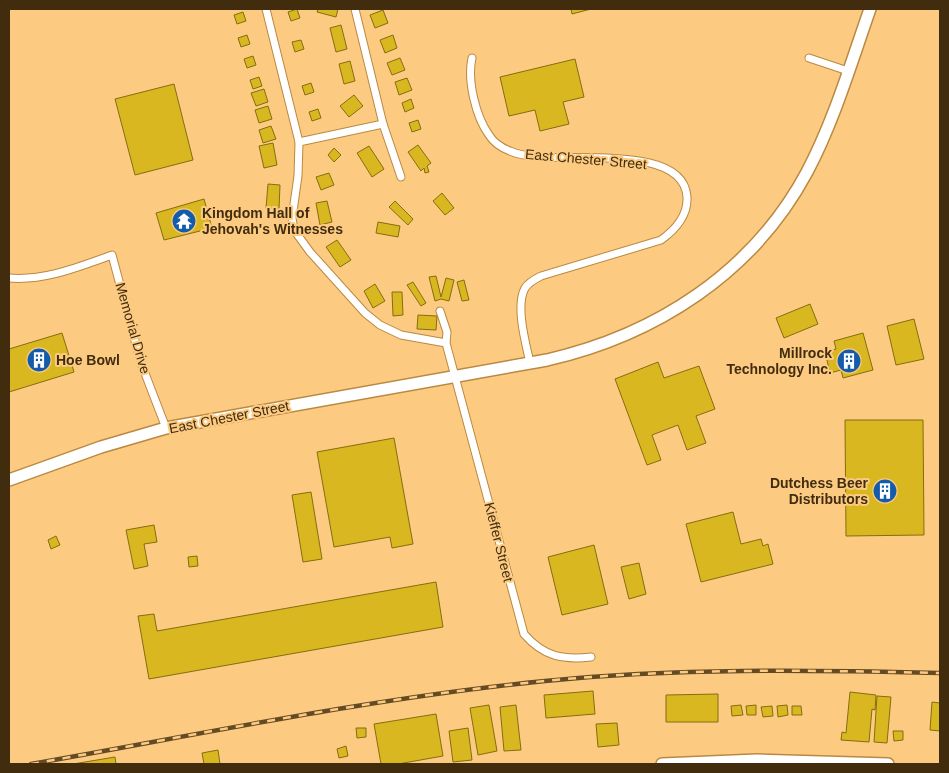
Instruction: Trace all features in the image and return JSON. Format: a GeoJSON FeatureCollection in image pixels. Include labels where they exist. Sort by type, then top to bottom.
{"type":"FeatureCollection","features":[{"type":"Feature","properties":{"kind":"main road","name":"East Chester Street"},"geometry":{"type":"LineString","coordinates":[[9,480],[101,446],[166,428],[530,363],[598,347],[640,330],[688,302],[732,268],[761,238],[797,189],[816,153],[870,9]]}},
{"type":"Feature","properties":{"kind":"main road"},"geometry":{"type":"LineString","coordinates":[[662,764],[757,760],[888,764]]}},
{"type":"Feature","properties":{"kind":"street"},"geometry":{"type":"LineString","coordinates":[[266,9],[299,142],[298,176],[292,218],[294,230],[310,252],[365,313],[380,325],[401,335],[446,343]]}},
{"type":"Feature","properties":{"kind":"street"},"geometry":{"type":"LineString","coordinates":[[355,9],[383,124],[400,177]]}},
{"type":"Feature","properties":{"kind":"street","name":"East Chester Street"},"geometry":{"type":"LineString","coordinates":[[472,58],[470,68],[482,122],[489,136],[499,145],[512,152],[525,155],[592,157],[651,164],[675,173],[682,180],[686,191],[687,202],[684,215],[674,231],[661,240],[541,276],[526,286],[521,302],[523,328],[530,363]]}},
{"type":"Feature","properties":{"kind":"street"},"geometry":{"type":"LineString","coordinates":[[809,58],[848,71]]}},
{"type":"Feature","properties":{"kind":"street"},"geometry":{"type":"LineString","coordinates":[[299,142],[383,124]]}},
{"type":"Feature","properties":{"kind":"street","name":"Memorial Drive"},"geometry":{"type":"LineString","coordinates":[[9,278],[26,279],[55,274],[112,255],[141,363],[166,428]]}},
{"type":"Feature","properties":{"kind":"street","name":"Kieffer Street"},"geometry":{"type":"LineString","coordinates":[[440,311],[446,332],[446,343],[524,634],[540,649],[558,658],[570,660],[591,657]]}},
{"type":"Feature","properties":{"kind":"building"},"geometry":{"type":"Polygon","coordinates":[[[297,9],[300,18],[291,21],[288,12],[297,9]]]}},
{"type":"Feature","properties":{"kind":"building"},"geometry":{"type":"Polygon","coordinates":[[[318,9],[338,9],[336,17],[317,12],[318,9]]]}},
{"type":"Feature","properties":{"kind":"building"},"geometry":{"type":"Polygon","coordinates":[[[571,9],[591,9],[572,14],[571,9]]]}},
{"type":"Feature","properties":{"kind":"building"},"geometry":{"type":"Polygon","coordinates":[[[383,10],[388,23],[375,28],[370,15],[383,10]]]}},
{"type":"Feature","properties":{"kind":"building"},"geometry":{"type":"Polygon","coordinates":[[[243,12],[246,21],[237,24],[234,15],[243,12]]]}},
{"type":"Feature","properties":{"kind":"building"},"geometry":{"type":"Polygon","coordinates":[[[341,25],[347,49],[336,52],[330,28],[341,25]]]}},
{"type":"Feature","properties":{"kind":"building"},"geometry":{"type":"Polygon","coordinates":[[[247,35],[250,44],[241,47],[238,38],[247,35]]]}},
{"type":"Feature","properties":{"kind":"building"},"geometry":{"type":"Polygon","coordinates":[[[393,35],[397,48],[385,53],[380,40],[393,35]]]}},
{"type":"Feature","properties":{"kind":"building"},"geometry":{"type":"Polygon","coordinates":[[[301,40],[304,49],[295,52],[292,42],[301,40]]]}},
{"type":"Feature","properties":{"kind":"building"},"geometry":{"type":"Polygon","coordinates":[[[253,56],[256,65],[247,68],[244,59],[253,56]]]}},
{"type":"Feature","properties":{"kind":"building"},"geometry":{"type":"Polygon","coordinates":[[[400,58],[405,70],[392,75],[387,63],[400,58]]]}},
{"type":"Feature","properties":{"kind":"building"},"geometry":{"type":"Polygon","coordinates":[[[575,59],[584,97],[563,102],[569,124],[540,131],[535,110],[509,116],[500,77],[575,59]]]}},
{"type":"Feature","properties":{"kind":"building"},"geometry":{"type":"Polygon","coordinates":[[[350,61],[355,81],[344,84],[339,64],[350,61]]]}},
{"type":"Feature","properties":{"kind":"building"},"geometry":{"type":"Polygon","coordinates":[[[259,77],[262,86],[253,89],[250,80],[259,77]]]}},
{"type":"Feature","properties":{"kind":"building"},"geometry":{"type":"Polygon","coordinates":[[[407,78],[412,90],[399,95],[395,82],[407,78]]]}},
{"type":"Feature","properties":{"kind":"building"},"geometry":{"type":"Polygon","coordinates":[[[311,83],[314,92],[305,95],[302,86],[311,83]]]}},
{"type":"Feature","properties":{"kind":"building"},"geometry":{"type":"Polygon","coordinates":[[[174,84],[193,160],[135,175],[115,99],[174,84]]]}},
{"type":"Feature","properties":{"kind":"building"},"geometry":{"type":"Polygon","coordinates":[[[264,89],[268,102],[256,106],[251,93],[264,89]]]}},
{"type":"Feature","properties":{"kind":"building"},"geometry":{"type":"Polygon","coordinates":[[[354,95],[363,106],[349,117],[340,106],[354,95]]]}},
{"type":"Feature","properties":{"kind":"building"},"geometry":{"type":"Polygon","coordinates":[[[411,99],[414,108],[405,112],[402,103],[411,99]]]}},
{"type":"Feature","properties":{"kind":"building"},"geometry":{"type":"Polygon","coordinates":[[[268,106],[272,119],[259,123],[255,110],[268,106]]]}},
{"type":"Feature","properties":{"kind":"building"},"geometry":{"type":"Polygon","coordinates":[[[318,109],[321,118],[312,121],[309,112],[318,109]]]}},
{"type":"Feature","properties":{"kind":"building"},"geometry":{"type":"Polygon","coordinates":[[[418,120],[421,129],[412,132],[409,123],[418,120]]]}},
{"type":"Feature","properties":{"kind":"building"},"geometry":{"type":"Polygon","coordinates":[[[271,126],[276,139],[263,143],[259,130],[271,126]]]}},
{"type":"Feature","properties":{"kind":"building"},"geometry":{"type":"Polygon","coordinates":[[[273,143],[277,165],[264,168],[259,146],[273,143]]]}},
{"type":"Feature","properties":{"kind":"building"},"geometry":{"type":"Polygon","coordinates":[[[418,145],[431,163],[427,166],[429,172],[425,173],[424,168],[421,171],[408,152],[418,145]]]}},
{"type":"Feature","properties":{"kind":"building"},"geometry":{"type":"Polygon","coordinates":[[[369,146],[384,169],[372,177],[357,153],[369,146]]]}},
{"type":"Feature","properties":{"kind":"building"},"geometry":{"type":"Polygon","coordinates":[[[334,148],[341,155],[334,162],[328,155],[334,148]]]}},
{"type":"Feature","properties":{"kind":"building"},"geometry":{"type":"Polygon","coordinates":[[[329,173],[334,185],[321,190],[316,177],[329,173]]]}},
{"type":"Feature","properties":{"kind":"building"},"geometry":{"type":"Polygon","coordinates":[[[268,184],[280,185],[279,209],[266,208],[268,184]]]}},
{"type":"Feature","properties":{"kind":"building"},"geometry":{"type":"Polygon","coordinates":[[[442,193],[454,208],[445,215],[433,201],[442,193]]]}},
{"type":"Feature","properties":{"kind":"building","name":"Kingdom Hall of Jehovah's Witnesses"},"geometry":{"type":"Polygon","coordinates":[[[204,199],[212,228],[164,240],[156,213],[204,199]]]}},
{"type":"Feature","properties":{"kind":"building"},"geometry":{"type":"Polygon","coordinates":[[[327,201],[332,222],[320,225],[316,203],[327,201]]]}},
{"type":"Feature","properties":{"kind":"building"},"geometry":{"type":"Polygon","coordinates":[[[395,201],[413,219],[408,225],[389,207],[395,201]]]}},
{"type":"Feature","properties":{"kind":"building"},"geometry":{"type":"Polygon","coordinates":[[[378,222],[400,226],[398,237],[376,233],[378,222]]]}},
{"type":"Feature","properties":{"kind":"building"},"geometry":{"type":"Polygon","coordinates":[[[337,240],[351,260],[340,267],[326,247],[337,240]]]}},
{"type":"Feature","properties":{"kind":"building"},"geometry":{"type":"Polygon","coordinates":[[[436,276],[441,297],[446,278],[454,280],[449,301],[441,299],[435,301],[429,277],[436,276]]]}},
{"type":"Feature","properties":{"kind":"building"},"geometry":{"type":"Polygon","coordinates":[[[464,280],[469,300],[462,301],[457,282],[464,280]]]}},
{"type":"Feature","properties":{"kind":"building"},"geometry":{"type":"Polygon","coordinates":[[[413,282],[426,303],[421,306],[407,285],[413,282]]]}},
{"type":"Feature","properties":{"kind":"building"},"geometry":{"type":"Polygon","coordinates":[[[375,284],[385,301],[373,308],[364,291],[375,284]]]}},
{"type":"Feature","properties":{"kind":"building"},"geometry":{"type":"Polygon","coordinates":[[[392,292],[402,292],[403,315],[393,316],[392,292]]]}},
{"type":"Feature","properties":{"kind":"building"},"geometry":{"type":"Polygon","coordinates":[[[810,304],[818,324],[784,338],[776,318],[810,304]]]}},
{"type":"Feature","properties":{"kind":"building"},"geometry":{"type":"Polygon","coordinates":[[[418,315],[437,316],[436,330],[417,329],[418,315]]]}},
{"type":"Feature","properties":{"kind":"building"},"geometry":{"type":"Polygon","coordinates":[[[914,319],[924,359],[896,365],[887,326],[914,319]]]}},
{"type":"Feature","properties":{"kind":"building","name":"Hoe Bowl"},"geometry":{"type":"Polygon","coordinates":[[[62,333],[74,372],[9,392],[9,349],[62,333]]]}},
{"type":"Feature","properties":{"kind":"building","name":"Millrock Technology Inc."},"geometry":{"type":"Polygon","coordinates":[[[863,333],[873,370],[843,378],[841,370],[830,373],[825,352],[836,349],[834,341],[863,333]]]}},
{"type":"Feature","properties":{"kind":"building"},"geometry":{"type":"Polygon","coordinates":[[[658,362],[664,378],[699,366],[715,409],[696,416],[706,443],[687,450],[678,425],[652,435],[661,460],[647,465],[615,379],[658,362]]]}},
{"type":"Feature","properties":{"kind":"building","name":"Dutchess Beer Distributors"},"geometry":{"type":"Polygon","coordinates":[[[845,420],[923,420],[924,535],[846,536],[845,420]]]}},
{"type":"Feature","properties":{"kind":"building"},"geometry":{"type":"Polygon","coordinates":[[[394,438],[413,544],[392,548],[390,537],[334,547],[317,452],[394,438]]]}},
{"type":"Feature","properties":{"kind":"building"},"geometry":{"type":"Polygon","coordinates":[[[311,492],[322,559],[303,562],[292,495],[311,492]]]}},
{"type":"Feature","properties":{"kind":"building"},"geometry":{"type":"Polygon","coordinates":[[[733,512],[741,544],[761,539],[763,546],[768,544],[773,564],[701,582],[686,524],[733,512]]]}},
{"type":"Feature","properties":{"kind":"building"},"geometry":{"type":"Polygon","coordinates":[[[154,525],[157,542],[144,544],[148,566],[134,569],[126,530],[154,525]]]}},
{"type":"Feature","properties":{"kind":"building"},"geometry":{"type":"Polygon","coordinates":[[[56,536],[60,545],[51,549],[48,540],[56,536]]]}},
{"type":"Feature","properties":{"kind":"building"},"geometry":{"type":"Polygon","coordinates":[[[594,545],[608,604],[562,615],[548,557],[594,545]]]}},
{"type":"Feature","properties":{"kind":"building"},"geometry":{"type":"Polygon","coordinates":[[[197,556],[198,566],[189,567],[188,557],[197,556]]]}},
{"type":"Feature","properties":{"kind":"building"},"geometry":{"type":"Polygon","coordinates":[[[639,563],[646,594],[629,599],[621,567],[639,563]]]}},
{"type":"Feature","properties":{"kind":"building"},"geometry":{"type":"Polygon","coordinates":[[[436,582],[443,627],[149,679],[138,616],[154,614],[157,631],[436,582]]]}},
{"type":"Feature","properties":{"kind":"building"},"geometry":{"type":"Polygon","coordinates":[[[593,691],[595,714],[546,718],[544,695],[593,691]]]}},
{"type":"Feature","properties":{"kind":"building"},"geometry":{"type":"Polygon","coordinates":[[[850,692],[876,695],[875,710],[872,709],[869,742],[841,740],[842,732],[846,733],[850,692]]]}},
{"type":"Feature","properties":{"kind":"building"},"geometry":{"type":"Polygon","coordinates":[[[718,694],[718,722],[666,722],[666,695],[718,694]]]}},
{"type":"Feature","properties":{"kind":"building"},"geometry":{"type":"Polygon","coordinates":[[[877,696],[891,697],[887,743],[874,742],[877,696]]]}},
{"type":"Feature","properties":{"kind":"building"},"geometry":{"type":"Polygon","coordinates":[[[932,702],[940,703],[940,731],[930,730],[932,702]]]}},
{"type":"Feature","properties":{"kind":"building"},"geometry":{"type":"Polygon","coordinates":[[[489,705],[497,751],[478,755],[470,708],[489,705]]]}},
{"type":"Feature","properties":{"kind":"building"},"geometry":{"type":"Polygon","coordinates":[[[516,705],[521,750],[504,751],[500,707],[516,705]]]}},
{"type":"Feature","properties":{"kind":"building"},"geometry":{"type":"Polygon","coordinates":[[[741,705],[743,715],[732,716],[731,706],[741,705]]]}},
{"type":"Feature","properties":{"kind":"building"},"geometry":{"type":"Polygon","coordinates":[[[756,705],[756,715],[747,715],[746,706],[756,705]]]}},
{"type":"Feature","properties":{"kind":"building"},"geometry":{"type":"Polygon","coordinates":[[[787,705],[788,715],[778,717],[777,706],[787,705]]]}},
{"type":"Feature","properties":{"kind":"building"},"geometry":{"type":"Polygon","coordinates":[[[772,706],[773,716],[763,717],[761,707],[772,706]]]}},
{"type":"Feature","properties":{"kind":"building"},"geometry":{"type":"Polygon","coordinates":[[[792,706],[801,706],[802,715],[792,715],[792,706]]]}},
{"type":"Feature","properties":{"kind":"building"},"geometry":{"type":"Polygon","coordinates":[[[436,714],[443,756],[398,764],[381,764],[374,724],[436,714]]]}},
{"type":"Feature","properties":{"kind":"building"},"geometry":{"type":"Polygon","coordinates":[[[617,723],[619,745],[598,747],[596,724],[617,723]]]}},
{"type":"Feature","properties":{"kind":"building"},"geometry":{"type":"Polygon","coordinates":[[[356,728],[366,728],[366,737],[357,738],[356,728]]]}},
{"type":"Feature","properties":{"kind":"building"},"geometry":{"type":"Polygon","coordinates":[[[468,728],[472,760],[453,762],[449,731],[468,728]]]}},
{"type":"Feature","properties":{"kind":"building"},"geometry":{"type":"Polygon","coordinates":[[[893,731],[903,731],[903,740],[894,741],[893,731]]]}},
{"type":"Feature","properties":{"kind":"building"},"geometry":{"type":"Polygon","coordinates":[[[346,746],[348,756],[339,758],[337,749],[346,746]]]}},
{"type":"Feature","properties":{"kind":"building"},"geometry":{"type":"Polygon","coordinates":[[[218,750],[220,764],[204,764],[202,753],[218,750]]]}},
{"type":"Feature","properties":{"kind":"building"},"geometry":{"type":"Polygon","coordinates":[[[115,757],[116,764],[73,764],[115,757]]]}},
{"type":"Feature","properties":{"kind":"railway"},"geometry":{"type":"LineString","coordinates":[[31,764],[351,707],[480,688],[545,681],[643,674],[742,671],[940,673]]}},
{"type":"Feature","properties":{"kind":"place","name":"Kingdom Hall of Jehovah's Witnesses"},"geometry":{"type":"Point","coordinates":[184,221]}},
{"type":"Feature","properties":{"kind":"place","name":"Hoe Bowl"},"geometry":{"type":"Point","coordinates":[39,360]}},
{"type":"Feature","properties":{"kind":"place","name":"Millrock Technology Inc."},"geometry":{"type":"Point","coordinates":[849,361]}},
{"type":"Feature","properties":{"kind":"place","name":"Dutchess Beer Distributors"},"geometry":{"type":"Point","coordinates":[885,491]}}]}
